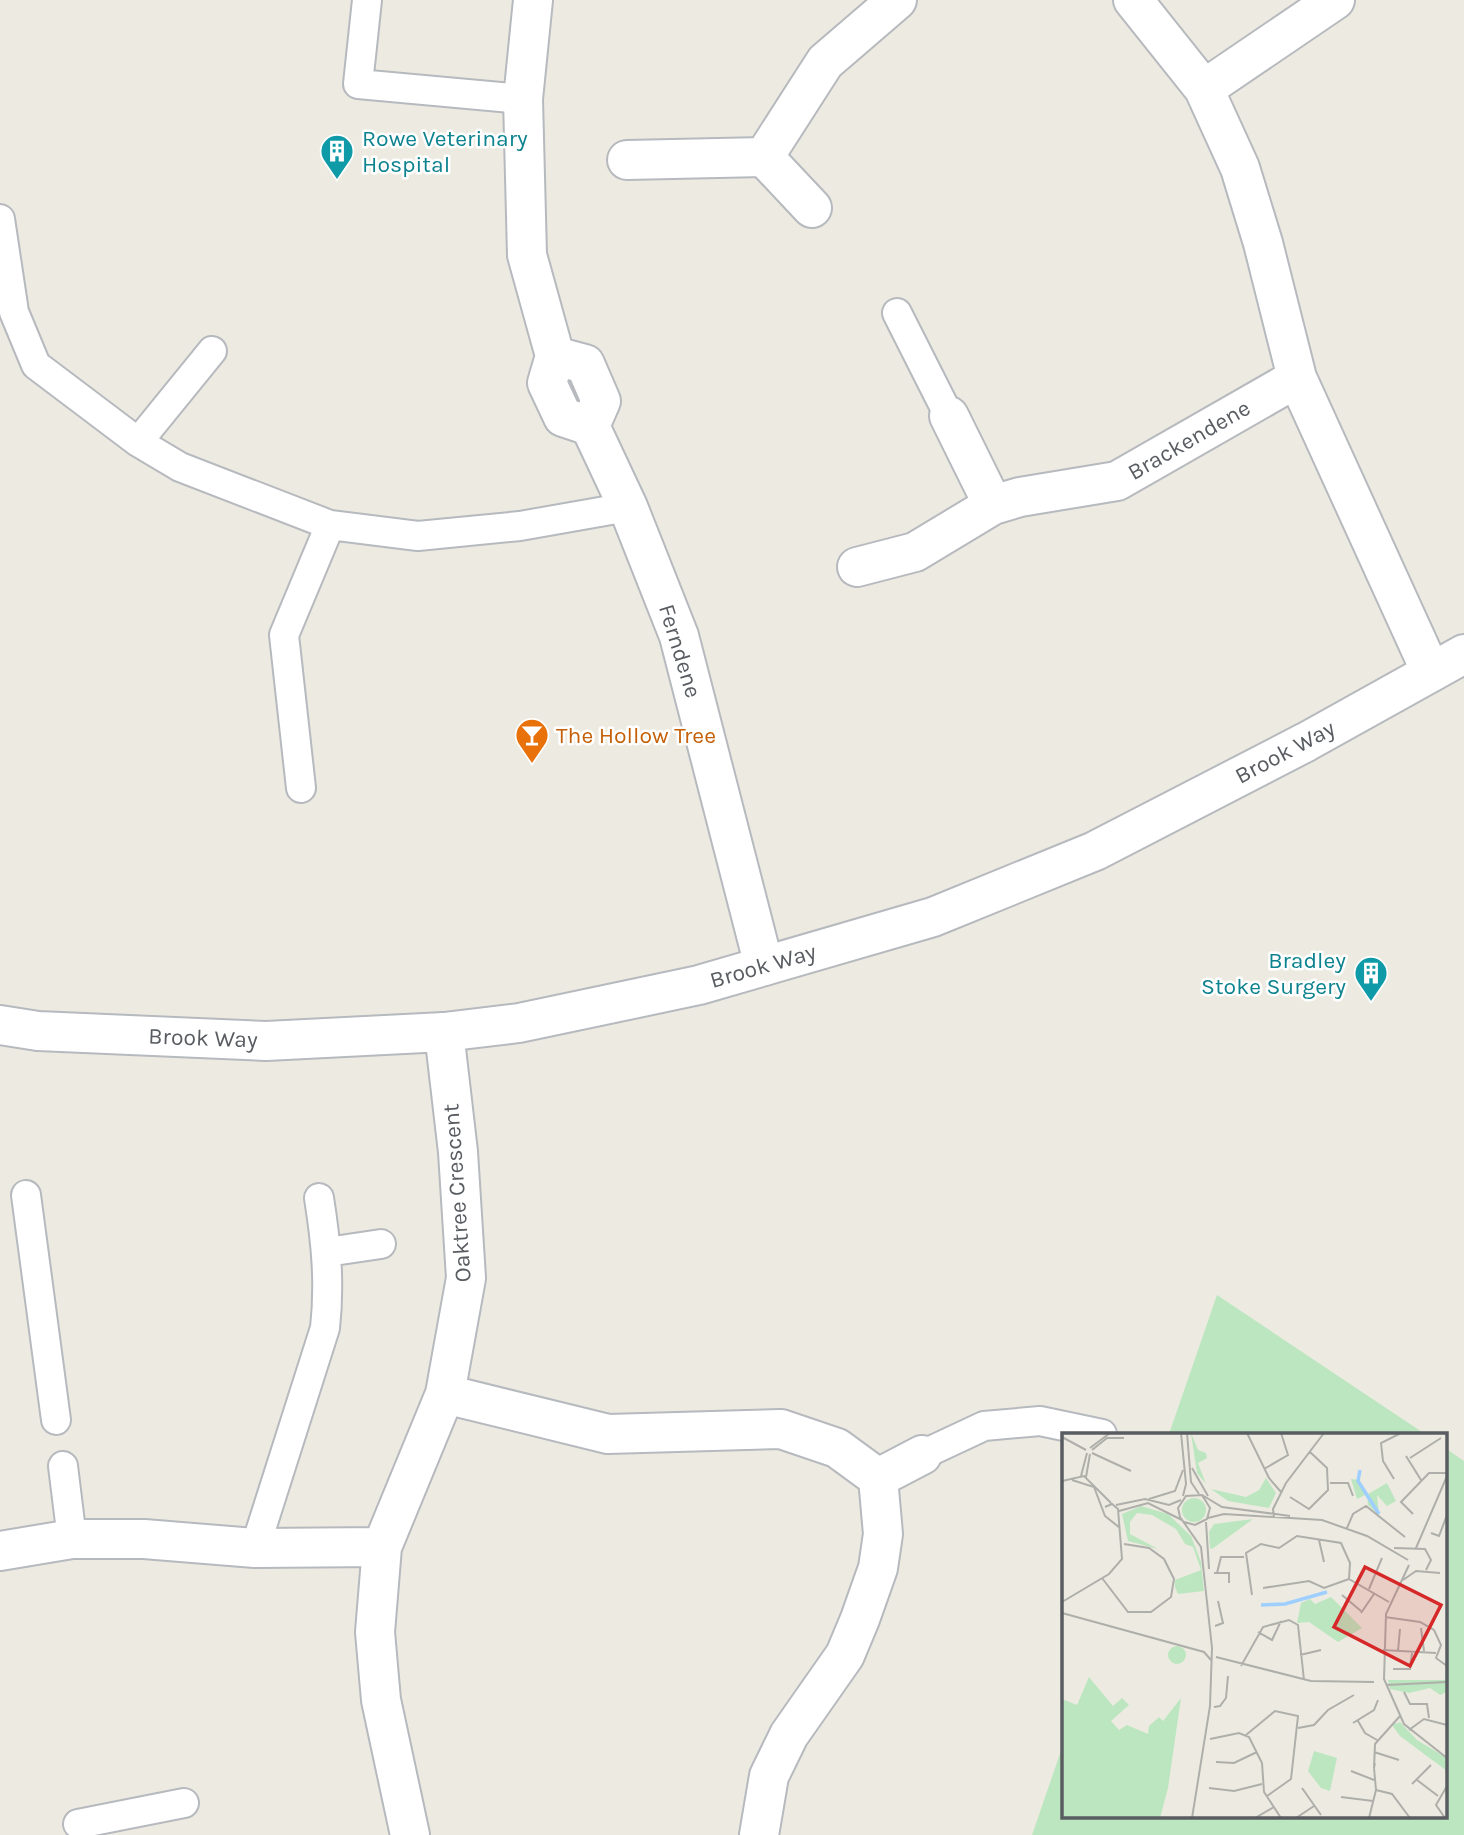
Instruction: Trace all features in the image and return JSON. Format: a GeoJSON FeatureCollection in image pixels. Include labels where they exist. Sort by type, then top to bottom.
{"type":"FeatureCollection","features":[{"type":"Feature","properties":{"kind":"street","name":"Ferndene"},"geometry":{"type":"LineString","coordinates":[[533,0],[523,99],[527,255],[555,356],[585,364],[601,401],[590,425],[628,507],[679,636],[765,967]]}},
{"type":"Feature","properties":{"kind":"street"},"geometry":{"type":"LineString","coordinates":[[764,157],[825,62],[897,0]]}},
{"type":"Feature","properties":{"kind":"street"},"geometry":{"type":"LineString","coordinates":[[1133,0],[1204,89],[1240,168],[1263,243],[1297,378],[1431,672]]}},
{"type":"Feature","properties":{"kind":"street"},"geometry":{"type":"LineString","coordinates":[[1204,89],[1335,0]]}},
{"type":"Feature","properties":{"kind":"street"},"geometry":{"type":"LineString","coordinates":[[626,160],[764,157],[812,208]]}},
{"type":"Feature","properties":{"kind":"street","name":"Brackendene"},"geometry":{"type":"LineString","coordinates":[[857,567],[915,552],[993,505],[1020,497],[1117,481],[1297,378]]}},
{"type":"Feature","properties":{"kind":"street"},"geometry":{"type":"LineString","coordinates":[[949,416],[993,505]]}},
{"type":"Feature","properties":{"kind":"street","name":"Brook Way"},"geometry":{"type":"LineString","coordinates":[[0,1025],[38,1031],[266,1041],[444,1032],[519,1023],[699,985],[933,916],[1095,851],[1306,742],[1464,654]]}},
{"type":"Feature","properties":{"kind":"street","name":"Oaktree Crescent"},"geometry":{"type":"LineString","coordinates":[[410,1835],[381,1700],[375,1632],[382,1547],[445,1394],[466,1278],[458,1152],[444,1032]]}},
{"type":"Feature","properties":{"kind":"street"},"geometry":{"type":"LineString","coordinates":[[445,1394],[608,1434],[781,1429],[837,1448],[878,1478],[883,1534],[873,1581],[845,1655],[789,1735],[769,1776],[759,1835]]}},
{"type":"Feature","properties":{"kind":"street"},"geometry":{"type":"LineString","coordinates":[[878,1478],[922,1455]]}},
{"type":"Feature","properties":{"kind":"street"},"geometry":{"type":"LineString","coordinates":[[0,1550],[72,1539],[144,1539],[255,1548],[382,1547]]}},
{"type":"Feature","properties":{"kind":"lane"},"geometry":{"type":"LineString","coordinates":[[367,0],[358,84],[523,99]]}},
{"type":"Feature","properties":{"kind":"lane"},"geometry":{"type":"LineString","coordinates":[[0,219],[15,312],[36,365],[138,442],[180,467],[330,525],[418,536],[520,526],[628,507]]}},
{"type":"Feature","properties":{"kind":"lane"},"geometry":{"type":"LineString","coordinates":[[897,313],[949,416]]}},
{"type":"Feature","properties":{"kind":"lane"},"geometry":{"type":"LineString","coordinates":[[138,442],[212,351]]}},
{"type":"Feature","properties":{"kind":"lane"},"geometry":{"type":"LineString","coordinates":[[300,788],[284,635],[330,525]]}},
{"type":"Feature","properties":{"kind":"lane"},"geometry":{"type":"LineString","coordinates":[[26,1195],[56,1420]]}},
{"type":"Feature","properties":{"kind":"lane"},"geometry":{"type":"LineString","coordinates":[[255,1548],[325,1328],[329,1294],[327,1252],[319,1198]]}},
{"type":"Feature","properties":{"kind":"lane"},"geometry":{"type":"LineString","coordinates":[[327,1252],[381,1244]]}},
{"type":"Feature","properties":{"kind":"lane"},"geometry":{"type":"LineString","coordinates":[[922,1455],[984,1426],[1040,1421],[1097,1433]]}},
{"type":"Feature","properties":{"kind":"lane"},"geometry":{"type":"LineString","coordinates":[[63,1466],[72,1539]]}},
{"type":"Feature","properties":{"kind":"lane"},"geometry":{"type":"LineString","coordinates":[[78,1824],[184,1803]]}},
{"type":"Feature","properties":{"kind":"green space"},"geometry":{"type":"Polygon","coordinates":[[[1217,1295],[1424,1433],[1169,1433],[1217,1295]]]}},
{"type":"Feature","properties":{"kind":"green space"},"geometry":{"type":"Polygon","coordinates":[[[1446,1449],[1464,1461],[1464,1835],[1032,1835],[1062,1748],[1062,1818],[1446,1818],[1446,1449]]]}},
{"type":"Feature","properties":{"kind":"place","name":"Rowe Veterinary Hospital"},"geometry":{"type":"Point","coordinates":[337,181]}},
{"type":"Feature","properties":{"kind":"place","name":"The Hollow Tree"},"geometry":{"type":"Point","coordinates":[532,765]}},
{"type":"Feature","properties":{"kind":"place","name":"Bradley Stoke Surgery"},"geometry":{"type":"Point","coordinates":[1371,1003]}}]}
